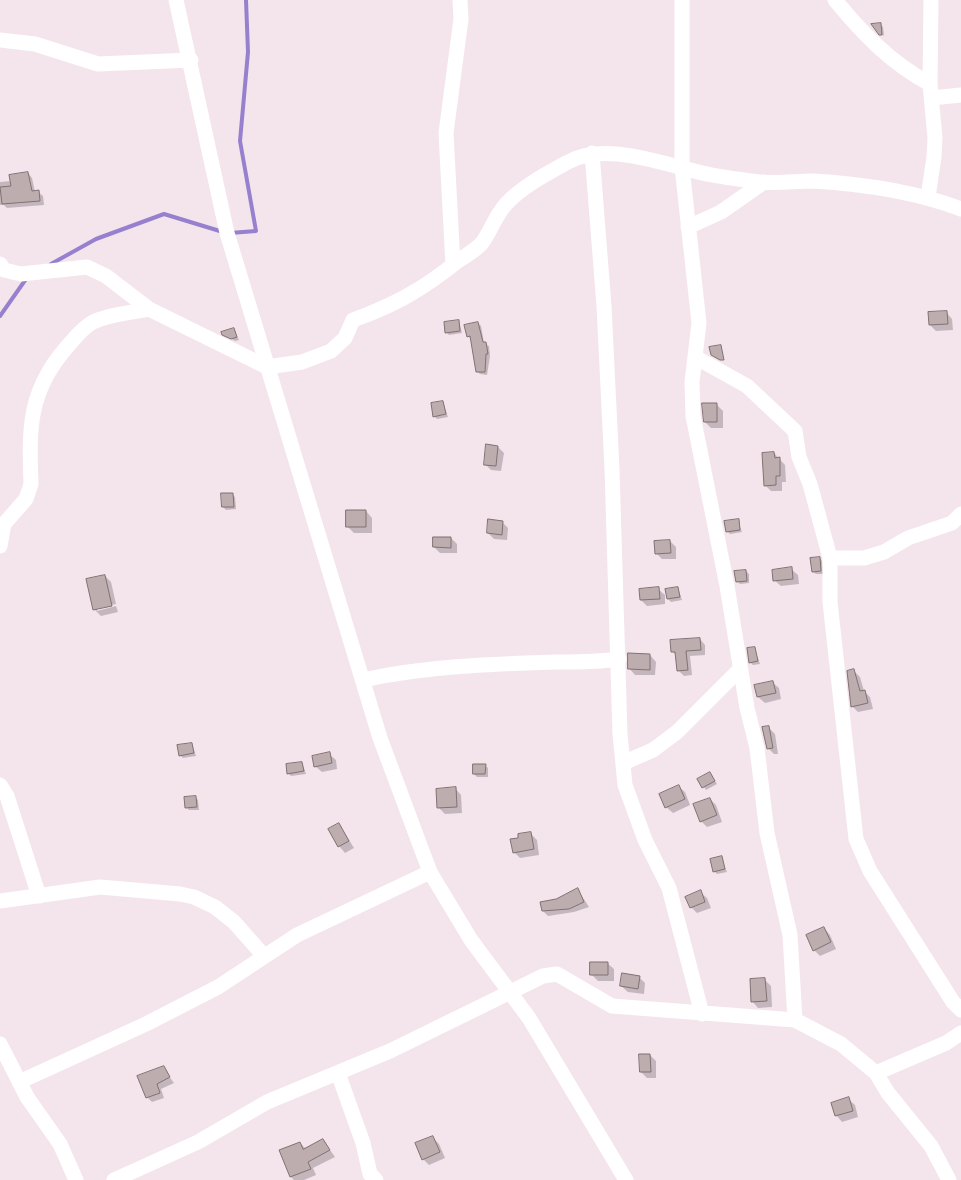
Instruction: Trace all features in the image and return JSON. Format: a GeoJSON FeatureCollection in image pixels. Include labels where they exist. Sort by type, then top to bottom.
{"type":"FeatureCollection","features":[{"type":"Feature","properties":{"kind":"street"},"geometry":{"type":"LineString","coordinates":[[176,0],[227,233],[380,738],[430,872],[471,940],[534,1026],[626,1180]]}},
{"type":"Feature","properties":{"kind":"street"},"geometry":{"type":"LineString","coordinates":[[453,265],[446,133],[461,18],[460,0]]}},
{"type":"Feature","properties":{"kind":"street"},"geometry":{"type":"LineString","coordinates":[[682,0],[682,167],[699,323],[692,382],[693,416],[727,586],[747,708],[757,748],[768,833],[790,935],[795,1020]]}},
{"type":"Feature","properties":{"kind":"street"},"geometry":{"type":"LineString","coordinates":[[835,0],[881,51],[931,91],[961,95]]}},
{"type":"Feature","properties":{"kind":"street"},"geometry":{"type":"LineString","coordinates":[[928,197],[934,157],[931,91],[931,0]]}},
{"type":"Feature","properties":{"kind":"street"},"geometry":{"type":"LineString","coordinates":[[0,40],[35,44],[98,64],[190,60]]}},
{"type":"Feature","properties":{"kind":"street"},"geometry":{"type":"LineString","coordinates":[[592,153],[605,315],[619,659],[620,734],[625,784],[645,840],[669,888],[702,1014]]}},
{"type":"Feature","properties":{"kind":"street"},"geometry":{"type":"LineString","coordinates":[[0,264],[4,270],[21,274],[87,267],[106,276],[149,309],[267,367],[302,362],[331,351],[345,338],[353,320],[400,302],[481,243],[507,203],[570,161],[592,153],[618,155],[682,167],[711,175],[764,182],[790,180],[845,184],[928,197],[961,209]]}},
{"type":"Feature","properties":{"kind":"street"},"geometry":{"type":"LineString","coordinates":[[688,228],[720,212],[764,182]]}},
{"type":"Feature","properties":{"kind":"street"},"geometry":{"type":"LineString","coordinates":[[0,546],[4,524],[29,493],[31,484],[31,424],[42,382],[52,366],[84,328],[96,321],[149,309]]}},
{"type":"Feature","properties":{"kind":"street"},"geometry":{"type":"LineString","coordinates":[[695,357],[747,386],[795,431],[799,457],[810,484],[830,558],[830,602],[856,838],[870,871],[953,1002],[961,1010]]}},
{"type":"Feature","properties":{"kind":"street"},"geometry":{"type":"LineString","coordinates":[[830,558],[864,558],[884,552],[908,538],[952,522],[961,514]]}},
{"type":"Feature","properties":{"kind":"street"},"geometry":{"type":"LineString","coordinates":[[363,680],[402,672],[557,662],[596,662],[619,659]]}},
{"type":"Feature","properties":{"kind":"street"},"geometry":{"type":"LineString","coordinates":[[623,763],[652,750],[677,732],[740,669]]}},
{"type":"Feature","properties":{"kind":"street"},"geometry":{"type":"LineString","coordinates":[[0,786],[8,796],[39,896]]}},
{"type":"Feature","properties":{"kind":"street"},"geometry":{"type":"LineString","coordinates":[[19,1082],[154,1020],[218,987],[297,935],[317,927],[339,913],[430,872]]}},
{"type":"Feature","properties":{"kind":"street"},"geometry":{"type":"LineString","coordinates":[[0,901],[100,887],[142,889],[194,897],[215,907],[234,922],[264,956]]}},
{"type":"Feature","properties":{"kind":"street"},"geometry":{"type":"LineString","coordinates":[[114,1180],[198,1142],[267,1102],[390,1051],[510,993],[532,980],[557,974],[612,1006],[795,1020],[841,1044],[876,1073],[888,1093],[932,1146],[949,1180]]}},
{"type":"Feature","properties":{"kind":"street"},"geometry":{"type":"LineString","coordinates":[[876,1073],[946,1043],[961,1033]]}},
{"type":"Feature","properties":{"kind":"street"},"geometry":{"type":"LineString","coordinates":[[0,1044],[27,1097],[60,1144],[76,1180]]}},
{"type":"Feature","properties":{"kind":"street"},"geometry":{"type":"LineString","coordinates":[[338,1073],[363,1143],[370,1174],[376,1180]]}},
{"type":"Feature","properties":{"kind":"building"},"geometry":{"type":"Polygon","coordinates":[[[881,23],[882,35],[879,35],[871,24],[881,23]]]}},
{"type":"Feature","properties":{"kind":"building"},"geometry":{"type":"Polygon","coordinates":[[[28,172],[32,191],[39,190],[40,201],[2,204],[0,187],[11,186],[9,175],[28,172]]]}},
{"type":"Feature","properties":{"kind":"building"},"geometry":{"type":"Polygon","coordinates":[[[947,311],[948,324],[929,325],[928,312],[947,311]]]}},
{"type":"Feature","properties":{"kind":"building"},"geometry":{"type":"Polygon","coordinates":[[[459,320],[460,331],[445,333],[444,322],[459,320]]]}},
{"type":"Feature","properties":{"kind":"building"},"geometry":{"type":"Polygon","coordinates":[[[478,322],[483,342],[486,342],[488,354],[486,354],[485,372],[476,372],[470,336],[467,337],[464,325],[478,322]]]}},
{"type":"Feature","properties":{"kind":"building"},"geometry":{"type":"Polygon","coordinates":[[[234,328],[237,337],[231,339],[222,335],[221,332],[234,328]]]}},
{"type":"Feature","properties":{"kind":"building"},"geometry":{"type":"Polygon","coordinates":[[[721,345],[724,360],[711,355],[709,347],[721,345]]]}},
{"type":"Feature","properties":{"kind":"building"},"geometry":{"type":"Polygon","coordinates":[[[443,401],[446,414],[433,417],[431,403],[443,401]]]}},
{"type":"Feature","properties":{"kind":"building"},"geometry":{"type":"Polygon","coordinates":[[[702,403],[717,403],[717,422],[704,422],[702,403]]]}},
{"type":"Feature","properties":{"kind":"building"},"geometry":{"type":"Polygon","coordinates":[[[486,444],[498,446],[496,466],[484,465],[486,444]]]}},
{"type":"Feature","properties":{"kind":"building"},"geometry":{"type":"Polygon","coordinates":[[[774,452],[775,458],[780,457],[780,476],[776,476],[776,485],[764,486],[762,453],[774,452]]]}},
{"type":"Feature","properties":{"kind":"building"},"geometry":{"type":"Polygon","coordinates":[[[221,493],[233,493],[234,507],[222,507],[221,493]]]}},
{"type":"Feature","properties":{"kind":"building"},"geometry":{"type":"Polygon","coordinates":[[[346,510],[366,510],[366,527],[346,527],[346,510]]]}},
{"type":"Feature","properties":{"kind":"building"},"geometry":{"type":"Polygon","coordinates":[[[488,519],[503,521],[502,535],[487,533],[488,519]]]}},
{"type":"Feature","properties":{"kind":"building"},"geometry":{"type":"Polygon","coordinates":[[[739,519],[740,530],[726,532],[724,521],[739,519]]]}},
{"type":"Feature","properties":{"kind":"building"},"geometry":{"type":"Polygon","coordinates":[[[433,537],[451,537],[451,548],[433,547],[433,537]]]}},
{"type":"Feature","properties":{"kind":"building"},"geometry":{"type":"Polygon","coordinates":[[[670,540],[671,553],[655,554],[654,541],[670,540]]]}},
{"type":"Feature","properties":{"kind":"building"},"geometry":{"type":"Polygon","coordinates":[[[820,557],[821,571],[812,572],[810,558],[820,557]]]}},
{"type":"Feature","properties":{"kind":"building"},"geometry":{"type":"Polygon","coordinates":[[[792,567],[793,579],[773,581],[772,570],[792,567]]]}},
{"type":"Feature","properties":{"kind":"building"},"geometry":{"type":"Polygon","coordinates":[[[746,570],[747,581],[736,582],[734,571],[746,570]]]}},
{"type":"Feature","properties":{"kind":"building"},"geometry":{"type":"Polygon","coordinates":[[[105,575],[112,606],[93,610],[86,579],[105,575]]]}},
{"type":"Feature","properties":{"kind":"building"},"geometry":{"type":"Polygon","coordinates":[[[659,587],[660,599],[640,600],[639,589],[659,587]]]}},
{"type":"Feature","properties":{"kind":"building"},"geometry":{"type":"Polygon","coordinates":[[[678,587],[680,597],[667,599],[665,589],[678,587]]]}},
{"type":"Feature","properties":{"kind":"building"},"geometry":{"type":"Polygon","coordinates":[[[700,638],[701,650],[686,651],[688,670],[677,671],[675,652],[671,652],[670,640],[700,638]]]}},
{"type":"Feature","properties":{"kind":"building"},"geometry":{"type":"Polygon","coordinates":[[[755,647],[758,661],[749,663],[747,648],[755,647]]]}},
{"type":"Feature","properties":{"kind":"building"},"geometry":{"type":"Polygon","coordinates":[[[628,653],[650,654],[650,670],[628,669],[628,653]]]}},
{"type":"Feature","properties":{"kind":"building"},"geometry":{"type":"Polygon","coordinates":[[[854,669],[860,691],[865,690],[868,703],[851,707],[847,671],[854,669]]]}},
{"type":"Feature","properties":{"kind":"building"},"geometry":{"type":"Polygon","coordinates":[[[773,681],[776,693],[757,697],[754,685],[773,681]]]}},
{"type":"Feature","properties":{"kind":"building"},"geometry":{"type":"Polygon","coordinates":[[[769,726],[773,748],[767,749],[762,727],[769,726]]]}},
{"type":"Feature","properties":{"kind":"building"},"geometry":{"type":"Polygon","coordinates":[[[192,743],[194,753],[179,756],[177,745],[192,743]]]}},
{"type":"Feature","properties":{"kind":"building"},"geometry":{"type":"Polygon","coordinates":[[[330,752],[332,763],[314,767],[312,756],[330,752]]]}},
{"type":"Feature","properties":{"kind":"building"},"geometry":{"type":"Polygon","coordinates":[[[302,762],[304,771],[287,774],[286,764],[302,762]]]}},
{"type":"Feature","properties":{"kind":"building"},"geometry":{"type":"Polygon","coordinates":[[[473,764],[486,764],[485,774],[473,774],[473,764]]]}},
{"type":"Feature","properties":{"kind":"building"},"geometry":{"type":"Polygon","coordinates":[[[710,772],[715,781],[702,788],[697,779],[710,772]]]}},
{"type":"Feature","properties":{"kind":"building"},"geometry":{"type":"Polygon","coordinates":[[[679,785],[685,799],[665,808],[659,794],[679,785]]]}},
{"type":"Feature","properties":{"kind":"building"},"geometry":{"type":"Polygon","coordinates":[[[456,787],[457,807],[437,808],[436,789],[456,787]]]}},
{"type":"Feature","properties":{"kind":"building"},"geometry":{"type":"Polygon","coordinates":[[[196,796],[197,807],[185,808],[184,797],[196,796]]]}},
{"type":"Feature","properties":{"kind":"building"},"geometry":{"type":"Polygon","coordinates":[[[710,798],[717,815],[700,822],[693,804],[710,798]]]}},
{"type":"Feature","properties":{"kind":"building"},"geometry":{"type":"Polygon","coordinates":[[[339,823],[349,841],[338,847],[328,829],[339,823]]]}},
{"type":"Feature","properties":{"kind":"building"},"geometry":{"type":"Polygon","coordinates":[[[531,832],[534,849],[513,853],[510,839],[518,838],[518,834],[531,832]]]}},
{"type":"Feature","properties":{"kind":"building"},"geometry":{"type":"Polygon","coordinates":[[[722,856],[725,869],[713,872],[710,859],[722,856]]]}},
{"type":"Feature","properties":{"kind":"building"},"geometry":{"type":"Polygon","coordinates":[[[578,888],[584,902],[569,909],[542,911],[540,902],[556,899],[578,888]]]}},
{"type":"Feature","properties":{"kind":"building"},"geometry":{"type":"Polygon","coordinates":[[[701,890],[705,902],[690,908],[685,897],[701,890]]]}},
{"type":"Feature","properties":{"kind":"building"},"geometry":{"type":"Polygon","coordinates":[[[824,927],[831,942],[813,951],[806,935],[824,927]]]}},
{"type":"Feature","properties":{"kind":"building"},"geometry":{"type":"Polygon","coordinates":[[[590,962],[608,962],[608,975],[590,975],[590,962]]]}},
{"type":"Feature","properties":{"kind":"building"},"geometry":{"type":"Polygon","coordinates":[[[622,973],[640,976],[638,989],[620,986],[622,973]]]}},
{"type":"Feature","properties":{"kind":"building"},"geometry":{"type":"Polygon","coordinates":[[[765,978],[767,1001],[751,1002],[750,979],[765,978]]]}},
{"type":"Feature","properties":{"kind":"building"},"geometry":{"type":"Polygon","coordinates":[[[639,1054],[650,1054],[651,1072],[640,1072],[639,1054]]]}},
{"type":"Feature","properties":{"kind":"building"},"geometry":{"type":"Polygon","coordinates":[[[164,1066],[170,1077],[157,1084],[160,1093],[146,1098],[137,1076],[164,1066]]]}},
{"type":"Feature","properties":{"kind":"building"},"geometry":{"type":"Polygon","coordinates":[[[849,1097],[853,1111],[835,1116],[831,1103],[849,1097]]]}},
{"type":"Feature","properties":{"kind":"building"},"geometry":{"type":"Polygon","coordinates":[[[433,1136],[440,1152],[422,1160],[415,1143],[433,1136]]]}},
{"type":"Feature","properties":{"kind":"building"},"geometry":{"type":"Polygon","coordinates":[[[323,1139],[330,1150],[308,1162],[311,1169],[290,1177],[279,1150],[300,1142],[303,1149],[323,1139]]]}},
{"type":"Feature","properties":{"kind":"waterway"},"geometry":{"type":"LineString","coordinates":[[230,233],[256,231],[240,141],[248,52],[246,0]]}},
{"type":"Feature","properties":{"kind":"waterway"},"geometry":{"type":"LineString","coordinates":[[51,264],[96,239],[164,214],[223,232]]}},
{"type":"Feature","properties":{"kind":"waterway"},"geometry":{"type":"LineString","coordinates":[[0,316],[26,279]]}}]}
